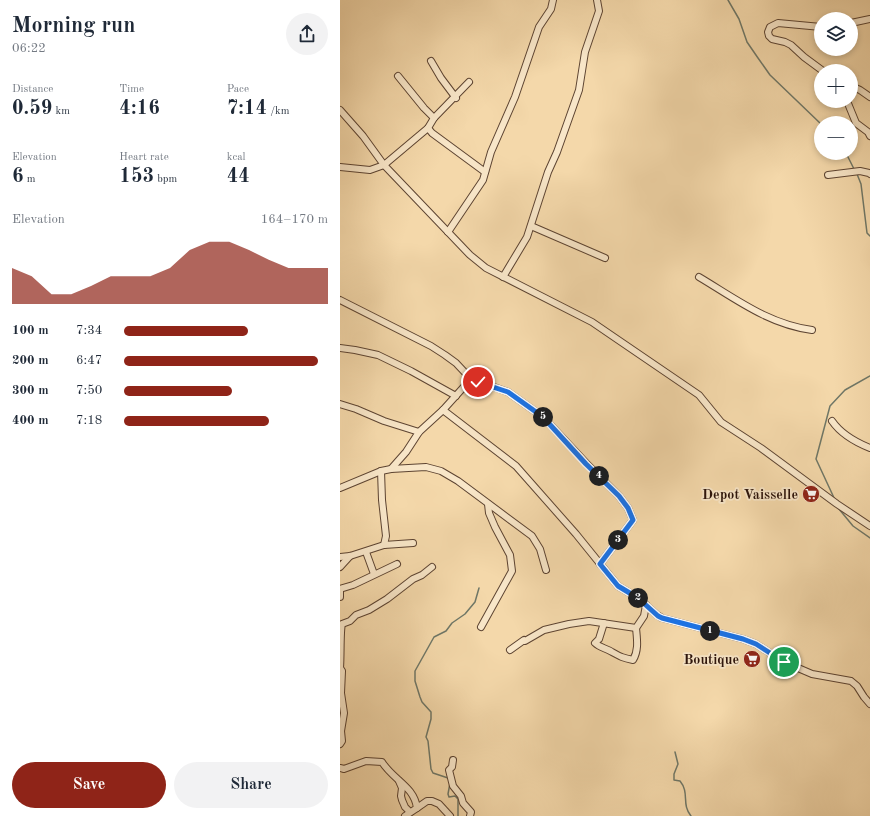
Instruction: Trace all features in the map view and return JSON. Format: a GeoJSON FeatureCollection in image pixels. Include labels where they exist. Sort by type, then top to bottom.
{"type":"FeatureCollection","features":[{"type":"Feature","properties":{"kind":"street"},"geometry":{"type":"LineString","coordinates":[[448,232],[483,180],[499,132],[515,97],[539,27],[551,9],[553,0]]}},
{"type":"Feature","properties":{"kind":"street"},"geometry":{"type":"LineString","coordinates":[[503,277],[527,237],[548,172],[557,152],[579,90],[585,52],[599,11],[597,0]]}},
{"type":"Feature","properties":{"kind":"street"},"geometry":{"type":"LineString","coordinates":[[858,22],[870,19]]}},
{"type":"Feature","properties":{"kind":"street"},"geometry":{"type":"LineString","coordinates":[[814,27],[778,23],[770,28],[768,32],[772,39],[791,45],[814,64]]}},
{"type":"Feature","properties":{"kind":"street"},"geometry":{"type":"LineString","coordinates":[[431,61],[441,78],[456,98]]}},
{"type":"Feature","properties":{"kind":"street"},"geometry":{"type":"LineString","coordinates":[[398,76],[434,118]]}},
{"type":"Feature","properties":{"kind":"street"},"geometry":{"type":"LineString","coordinates":[[340,167],[370,170],[384,165],[428,128],[434,118],[456,98],[470,82]]}},
{"type":"Feature","properties":{"kind":"street"},"geometry":{"type":"LineString","coordinates":[[858,89],[870,97]]}},
{"type":"Feature","properties":{"kind":"street"},"geometry":{"type":"LineString","coordinates":[[851,108],[856,123],[868,132],[870,136]]}},
{"type":"Feature","properties":{"kind":"street"},"geometry":{"type":"LineString","coordinates":[[340,110],[363,136],[384,165],[448,232],[486,268],[592,322],[699,395],[721,422],[761,448],[837,504],[870,526]]}},
{"type":"Feature","properties":{"kind":"street"},"geometry":{"type":"LineString","coordinates":[[428,128],[432,133],[485,172]]}},
{"type":"Feature","properties":{"kind":"street"},"geometry":{"type":"LineString","coordinates":[[828,175],[860,171],[870,174]]}},
{"type":"Feature","properties":{"kind":"street"},"geometry":{"type":"LineString","coordinates":[[531,226],[605,258]]}},
{"type":"Feature","properties":{"kind":"street"},"geometry":{"type":"LineString","coordinates":[[699,277],[764,317],[777,322],[812,330]]}},
{"type":"Feature","properties":{"kind":"street"},"geometry":{"type":"LineString","coordinates":[[340,300],[445,355],[459,366],[471,379],[508,392],[543,417],[586,464],[619,496],[628,508],[633,520],[600,564]]}},
{"type":"Feature","properties":{"kind":"street"},"geometry":{"type":"LineString","coordinates":[[340,348],[378,355],[418,374],[456,396]]}},
{"type":"Feature","properties":{"kind":"street"},"geometry":{"type":"LineString","coordinates":[[391,469],[406,452],[419,432],[443,410],[471,379]]}},
{"type":"Feature","properties":{"kind":"street"},"geometry":{"type":"LineString","coordinates":[[340,404],[356,408],[384,422],[419,432]]}},
{"type":"Feature","properties":{"kind":"street"},"geometry":{"type":"LineString","coordinates":[[443,410],[516,466],[618,586],[638,598],[658,616],[743,639],[756,644],[784,662],[812,674],[851,682],[857,686],[870,704]]}},
{"type":"Feature","properties":{"kind":"street"},"geometry":{"type":"LineString","coordinates":[[832,421],[838,430],[870,448]]}},
{"type":"Feature","properties":{"kind":"street"},"geometry":{"type":"LineString","coordinates":[[340,488],[381,471],[391,469],[426,467],[436,469],[476,493],[488,504],[532,536],[540,549],[546,570]]}},
{"type":"Feature","properties":{"kind":"street"},"geometry":{"type":"LineString","coordinates":[[381,471],[382,500],[386,536],[384,545]]}},
{"type":"Feature","properties":{"kind":"street"},"geometry":{"type":"LineString","coordinates":[[481,628],[512,571],[510,555],[495,527],[489,513],[488,504]]}},
{"type":"Feature","properties":{"kind":"street"},"geometry":{"type":"LineString","coordinates":[[340,557],[366,552],[384,545],[413,544]]}},
{"type":"Feature","properties":{"kind":"street"},"geometry":{"type":"LineString","coordinates":[[366,552],[374,574]]}},
{"type":"Feature","properties":{"kind":"street"},"geometry":{"type":"LineString","coordinates":[[340,567],[350,556]]}},
{"type":"Feature","properties":{"kind":"street"},"geometry":{"type":"LineString","coordinates":[[340,597],[340,589],[353,585],[397,564]]}},
{"type":"Feature","properties":{"kind":"street"},"geometry":{"type":"LineString","coordinates":[[340,744],[342,741],[341,715],[344,713],[341,693],[342,671],[340,668],[340,628],[342,624],[350,621],[356,615],[369,610],[387,599],[412,579],[422,575],[432,567]]}},
{"type":"Feature","properties":{"kind":"street"},"geometry":{"type":"LineString","coordinates":[[604,623],[599,639],[594,643],[600,648],[611,651],[621,657],[633,660],[636,655],[637,646],[636,628],[644,616],[646,605]]}},
{"type":"Feature","properties":{"kind":"street"},"geometry":{"type":"LineString","coordinates":[[510,650],[524,640],[525,641],[544,630],[558,626],[589,621],[636,628]]}},
{"type":"Feature","properties":{"kind":"street"},"geometry":{"type":"LineString","coordinates":[[453,760],[452,767],[449,770],[453,786],[461,796],[463,803],[471,812],[470,816]]}},
{"type":"Feature","properties":{"kind":"street"},"geometry":{"type":"LineString","coordinates":[[340,768],[344,769],[366,761],[382,762],[386,769],[414,795],[417,808]]}},
{"type":"Feature","properties":{"kind":"street"},"geometry":{"type":"LineString","coordinates":[[399,780],[402,788],[401,796],[407,814],[427,801],[432,801],[439,804],[450,816]]}},
{"type":"Feature","properties":{"kind":"waterway"},"geometry":{"type":"LineString","coordinates":[[728,0],[739,19],[747,42],[770,75],[814,117]]}},
{"type":"Feature","properties":{"kind":"waterway"},"geometry":{"type":"LineString","coordinates":[[850,160],[854,169]]}},
{"type":"Feature","properties":{"kind":"waterway"},"geometry":{"type":"LineString","coordinates":[[857,174],[861,184],[867,233],[870,236]]}},
{"type":"Feature","properties":{"kind":"waterway"},"geometry":{"type":"LineString","coordinates":[[835,500],[816,459],[830,406],[845,390],[870,376]]}},
{"type":"Feature","properties":{"kind":"waterway"},"geometry":{"type":"LineString","coordinates":[[839,509],[853,526],[870,538]]}},
{"type":"Feature","properties":{"kind":"waterway"},"geometry":{"type":"LineString","coordinates":[[448,778],[433,773],[431,769],[428,741],[426,737],[431,719],[431,712],[422,702],[420,697],[415,681],[415,671],[434,637],[446,631],[452,623],[465,614],[475,602],[479,588]]}},
{"type":"Feature","properties":{"kind":"waterway"},"geometry":{"type":"LineString","coordinates":[[675,752],[678,764],[674,774],[674,780],[680,781],[683,785],[685,790],[686,807],[691,816]]}},
{"type":"Feature","properties":{"kind":"waterway"},"geometry":{"type":"LineString","coordinates":[[450,783],[448,794],[449,797],[455,796],[458,799],[458,816]]}},
{"type":"Feature","properties":{"kind":"place","name":"Depot Vaisselle"},"geometry":{"type":"Point","coordinates":[811,494]}},
{"type":"Feature","properties":{"kind":"place","name":"Boutique"},"geometry":{"type":"Point","coordinates":[752,659]}},
{"type":"Feature","properties":{"kind":"route"},"geometry":{"type":"LineString","coordinates":[[478,382],[508,392],[543,417],[586,464],[619,496],[628,508],[633,520],[630,526],[604,556],[600,564],[618,586],[638,598],[662,618],[680,621],[743,639],[756,644],[784,662]]}}]}
